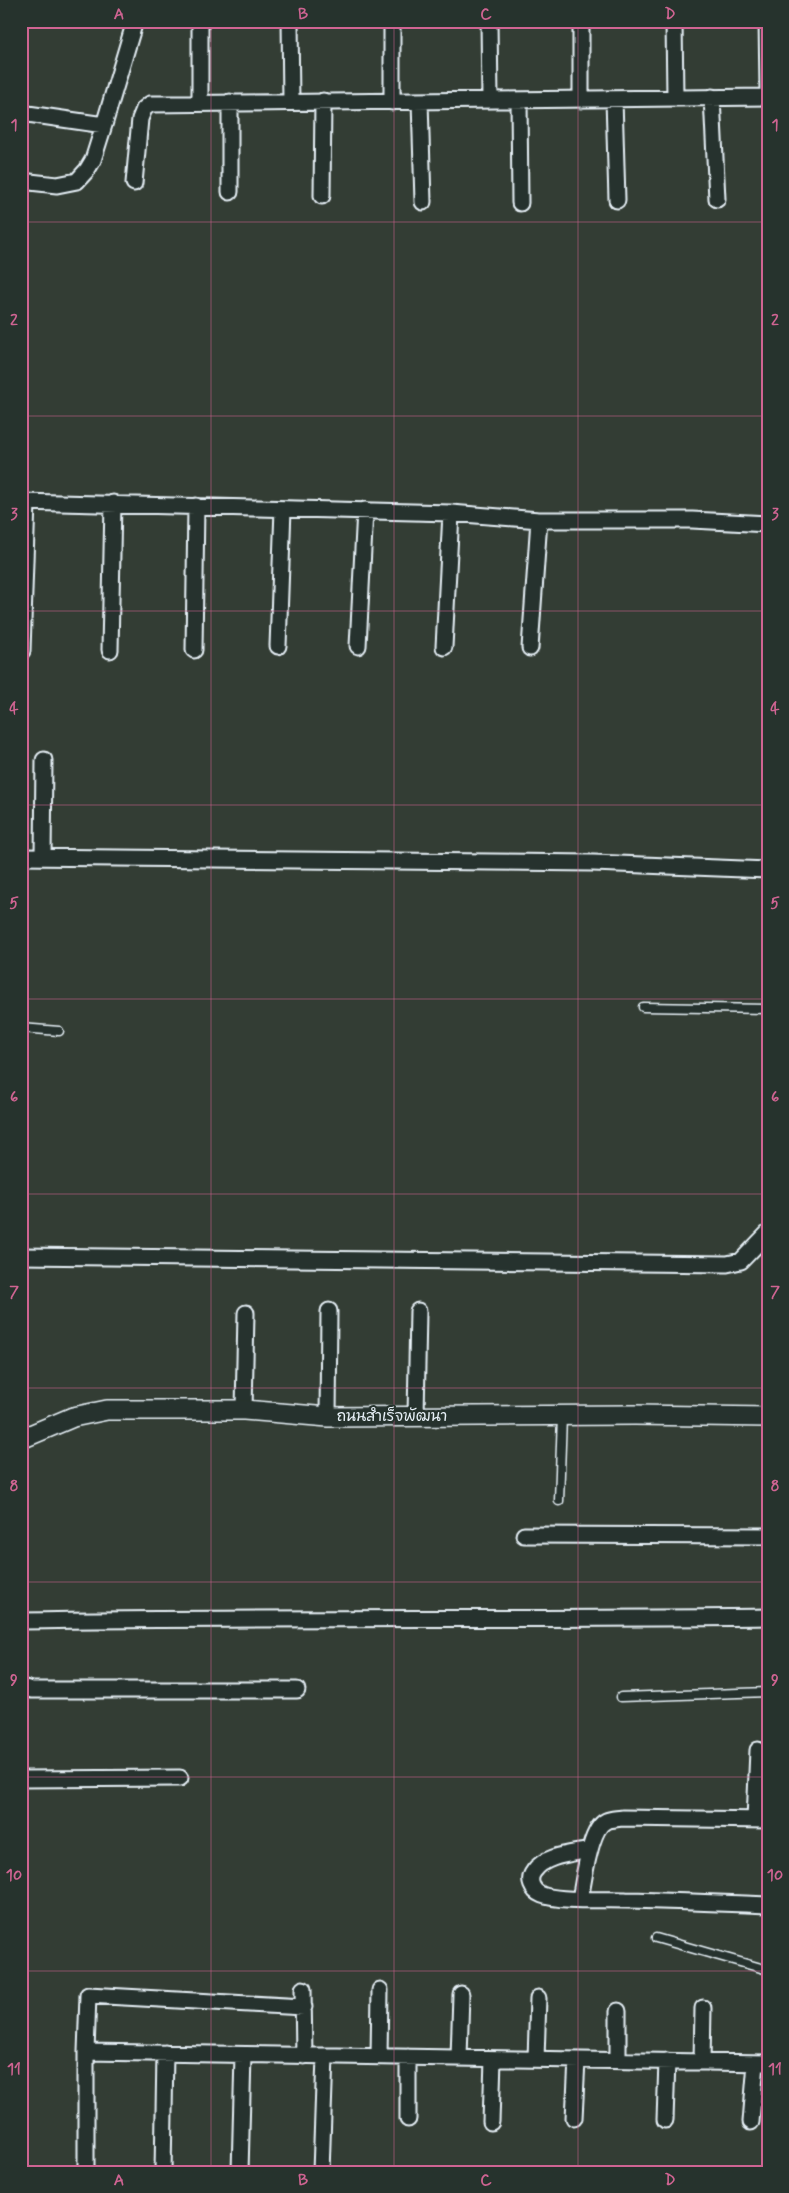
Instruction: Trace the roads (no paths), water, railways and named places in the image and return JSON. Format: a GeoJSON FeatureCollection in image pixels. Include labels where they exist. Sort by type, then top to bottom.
{"type":"FeatureCollection","features":[{"type":"Feature","properties":{"kind":"street"},"geometry":{"type":"LineString","coordinates":[[21,181],[57,185],[78,181],[93,160],[135,21]]}},
{"type":"Feature","properties":{"kind":"street"},"geometry":{"type":"LineString","coordinates":[[200,21],[200,102]]}},
{"type":"Feature","properties":{"kind":"street"},"geometry":{"type":"LineString","coordinates":[[290,21],[291,101]]}},
{"type":"Feature","properties":{"kind":"street"},"geometry":{"type":"LineString","coordinates":[[392,21],[392,102]]}},
{"type":"Feature","properties":{"kind":"street"},"geometry":{"type":"LineString","coordinates":[[489,21],[490,100]]}},
{"type":"Feature","properties":{"kind":"street"},"geometry":{"type":"LineString","coordinates":[[581,100],[582,21]]}},
{"type":"Feature","properties":{"kind":"street"},"geometry":{"type":"LineString","coordinates":[[674,21],[675,97]]}},
{"type":"Feature","properties":{"kind":"street"},"geometry":{"type":"LineString","coordinates":[[767,21],[768,89]]}},
{"type":"Feature","properties":{"kind":"street"},"geometry":{"type":"LineString","coordinates":[[712,97],[717,199]]}},
{"type":"Feature","properties":{"kind":"street"},"geometry":{"type":"LineString","coordinates":[[134,183],[140,118],[144,109],[150,104],[768,97]]}},
{"type":"Feature","properties":{"kind":"street"},"geometry":{"type":"LineString","coordinates":[[614,99],[617,200]]}},
{"type":"Feature","properties":{"kind":"street"},"geometry":{"type":"LineString","coordinates":[[519,100],[520,203]]}},
{"type":"Feature","properties":{"kind":"street"},"geometry":{"type":"LineString","coordinates":[[322,196],[323,101]]}},
{"type":"Feature","properties":{"kind":"street"},"geometry":{"type":"LineString","coordinates":[[420,101],[423,202]]}},
{"type":"Feature","properties":{"kind":"street"},"geometry":{"type":"LineString","coordinates":[[230,102],[230,192]]}},
{"type":"Feature","properties":{"kind":"street"},"geometry":{"type":"LineString","coordinates":[[21,113],[104,125]]}},
{"type":"Feature","properties":{"kind":"street"},"geometry":{"type":"LineString","coordinates":[[22,651],[24,502],[451,513],[539,520],[692,520],[768,524]]}},
{"type":"Feature","properties":{"kind":"street"},"geometry":{"type":"LineString","coordinates":[[110,650],[114,504]]}},
{"type":"Feature","properties":{"kind":"street"},"geometry":{"type":"LineString","coordinates":[[194,650],[196,506]]}},
{"type":"Feature","properties":{"kind":"street"},"geometry":{"type":"LineString","coordinates":[[278,646],[283,509]]}},
{"type":"Feature","properties":{"kind":"street"},"geometry":{"type":"LineString","coordinates":[[358,646],[365,510]]}},
{"type":"Feature","properties":{"kind":"street"},"geometry":{"type":"LineString","coordinates":[[444,647],[451,513]]}},
{"type":"Feature","properties":{"kind":"street"},"geometry":{"type":"LineString","coordinates":[[530,648],[539,520]]}},
{"type":"Feature","properties":{"kind":"street"},"geometry":{"type":"LineString","coordinates":[[43,857],[44,760]]}},
{"type":"Feature","properties":{"kind":"street"},"geometry":{"type":"LineString","coordinates":[[21,857],[593,863],[768,870]]}},
{"type":"Feature","properties":{"kind":"street"},"geometry":{"type":"LineString","coordinates":[[21,1256],[727,1264],[741,1261],[768,1233]]}},
{"type":"Feature","properties":{"kind":"street"},"geometry":{"type":"LineString","coordinates":[[328,1417],[330,1311]]}},
{"type":"Feature","properties":{"kind":"street"},"geometry":{"type":"LineString","coordinates":[[416,1416],[418,1311]]}},
{"type":"Feature","properties":{"kind":"street"},"geometry":{"type":"LineString","coordinates":[[244,1410],[246,1313]]}},
{"type":"Feature","properties":{"kind":"street","name":"ถนนสำเร็จพัฒนา"},"geometry":{"type":"LineString","coordinates":[[21,1439],[74,1417],[107,1410],[244,1410],[328,1417],[768,1417]]}},
{"type":"Feature","properties":{"kind":"street"},"geometry":{"type":"LineString","coordinates":[[524,1535],[768,1536]]}},
{"type":"Feature","properties":{"kind":"street"},"geometry":{"type":"LineString","coordinates":[[21,1621],[202,1618],[768,1617]]}},
{"type":"Feature","properties":{"kind":"street"},"geometry":{"type":"LineString","coordinates":[[21,1687],[32,1690],[297,1690]]}},
{"type":"Feature","properties":{"kind":"street"},"geometry":{"type":"LineString","coordinates":[[580,1899],[590,1850],[597,1830],[605,1822],[622,1818],[762,1820],[758,1750]]}},
{"type":"Feature","properties":{"kind":"street"},"geometry":{"type":"LineString","coordinates":[[21,1779],[180,1778]]}},
{"type":"Feature","properties":{"kind":"street"},"geometry":{"type":"LineString","coordinates":[[590,1850],[553,1858],[538,1865],[532,1874],[531,1884],[536,1892],[543,1896],[580,1899],[768,1905]]}},
{"type":"Feature","properties":{"kind":"street"},"geometry":{"type":"LineString","coordinates":[[303,1990],[304,2056]]}},
{"type":"Feature","properties":{"kind":"street"},"geometry":{"type":"LineString","coordinates":[[379,2057],[380,1990]]}},
{"type":"Feature","properties":{"kind":"street"},"geometry":{"type":"LineString","coordinates":[[459,2058],[461,1994]]}},
{"type":"Feature","properties":{"kind":"street"},"geometry":{"type":"LineString","coordinates":[[86,2172],[88,1995],[304,2008]]}},
{"type":"Feature","properties":{"kind":"street"},"geometry":{"type":"LineString","coordinates":[[536,2059],[538,1998]]}},
{"type":"Feature","properties":{"kind":"street"},"geometry":{"type":"LineString","coordinates":[[702,2062],[704,2008]]}},
{"type":"Feature","properties":{"kind":"street"},"geometry":{"type":"LineString","coordinates":[[618,2011],[618,2061]]}},
{"type":"Feature","properties":{"kind":"street"},"geometry":{"type":"LineString","coordinates":[[86,2052],[762,2063],[751,2122]]}},
{"type":"Feature","properties":{"kind":"street"},"geometry":{"type":"LineString","coordinates":[[162,2172],[164,2054]]}},
{"type":"Feature","properties":{"kind":"street"},"geometry":{"type":"LineString","coordinates":[[240,2172],[243,2055]]}},
{"type":"Feature","properties":{"kind":"street"},"geometry":{"type":"LineString","coordinates":[[322,2172],[325,2056]]}},
{"type":"Feature","properties":{"kind":"street"},"geometry":{"type":"LineString","coordinates":[[408,2058],[408,2119]]}},
{"type":"Feature","properties":{"kind":"street"},"geometry":{"type":"LineString","coordinates":[[491,2122],[493,2059]]}},
{"type":"Feature","properties":{"kind":"street"},"geometry":{"type":"LineString","coordinates":[[574,2118],[577,2060]]}},
{"type":"Feature","properties":{"kind":"street"},"geometry":{"type":"LineString","coordinates":[[665,2120],[667,2062]]}},
{"type":"Feature","properties":{"kind":"lane"},"geometry":{"type":"LineString","coordinates":[[643,1007],[768,1009]]}},
{"type":"Feature","properties":{"kind":"lane"},"geometry":{"type":"LineString","coordinates":[[21,1028],[59,1031]]}},
{"type":"Feature","properties":{"kind":"lane"},"geometry":{"type":"LineString","coordinates":[[558,1502],[562,1416]]}},
{"type":"Feature","properties":{"kind":"lane"},"geometry":{"type":"LineString","coordinates":[[621,1697],[768,1692]]}},
{"type":"Feature","properties":{"kind":"lane"},"geometry":{"type":"LineString","coordinates":[[656,1938],[768,1970]]}}]}
